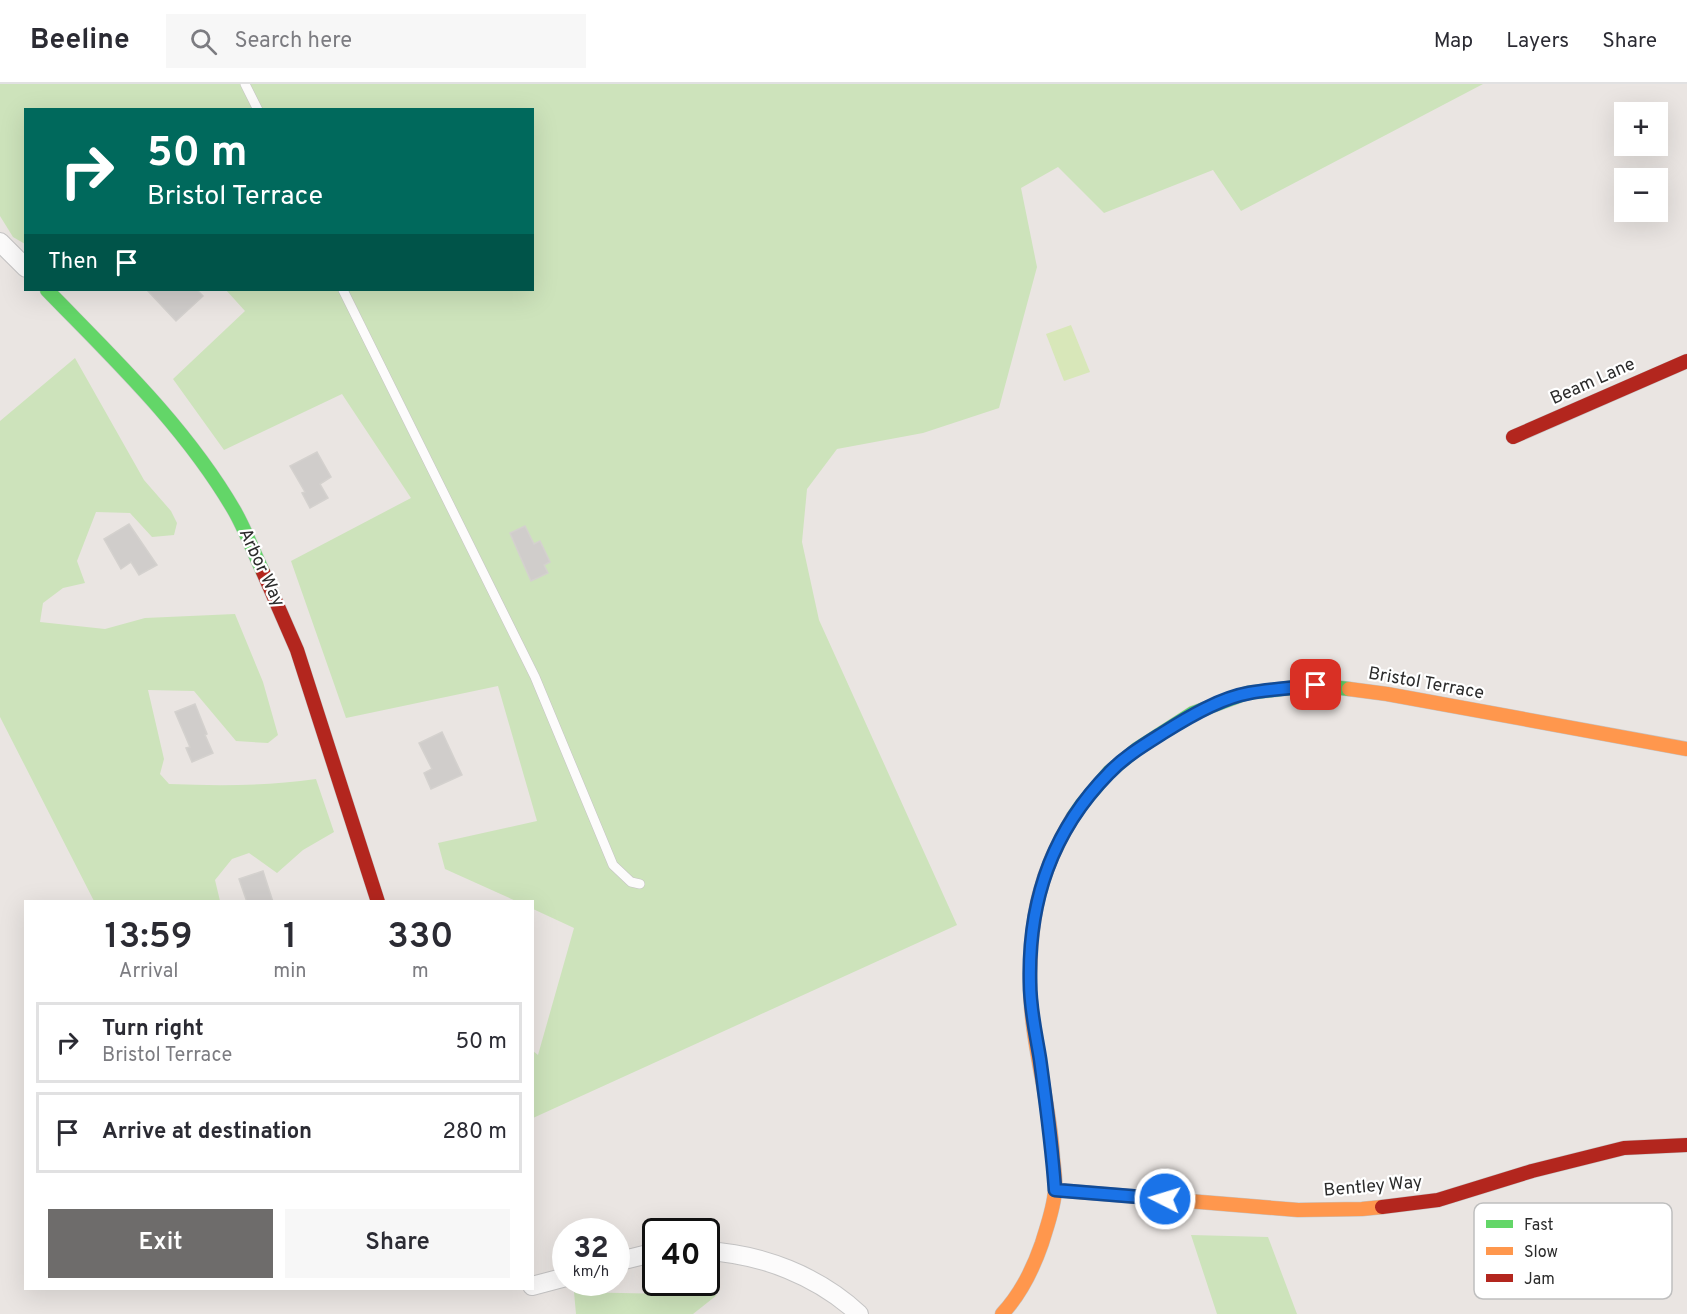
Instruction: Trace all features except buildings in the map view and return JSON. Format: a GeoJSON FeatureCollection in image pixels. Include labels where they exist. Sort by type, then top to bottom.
{"type":"FeatureCollection","features":[{"type":"Feature","properties":{"kind":"street"},"geometry":{"type":"LineString","coordinates":[[0,243],[24,266]]}},
{"type":"Feature","properties":{"kind":"street","name":"Arbor Way"},"geometry":{"type":"LineString","coordinates":[[48,291],[137,383],[172,424],[234,510],[278,603],[297,650],[377,900]]}},
{"type":"Feature","properties":{"kind":"street","name":"Beam Lane"},"geometry":{"type":"LineString","coordinates":[[1513,437],[1687,361]]}},
{"type":"Feature","properties":{"kind":"street","name":"Bristol Terrace"},"geometry":{"type":"LineString","coordinates":[[1002,1314],[1027,1279],[1038,1254],[1048,1224],[1055,1190],[1052,1138],[1033,1017],[1030,983],[1034,910],[1044,874],[1061,837],[1082,804],[1109,772],[1137,749],[1193,713],[1247,693],[1316,685],[1387,694],[1687,749]]}},
{"type":"Feature","properties":{"kind":"street","name":"Bentley Way"},"geometry":{"type":"LineString","coordinates":[[1055,1190],[1298,1210],[1362,1209],[1438,1200],[1532,1171],[1624,1148],[1687,1145]]}},
{"type":"Feature","properties":{"kind":"street"},"geometry":{"type":"LineString","coordinates":[[720,1253],[750,1257],[789,1270],[835,1295],[859,1314]]}},
{"type":"Feature","properties":{"kind":"street"},"geometry":{"type":"LineString","coordinates":[[534,1285],[552,1281]]}},
{"type":"Feature","properties":{"kind":"lane"},"geometry":{"type":"LineString","coordinates":[[245,84],[257,108]]}},
{"type":"Feature","properties":{"kind":"lane"},"geometry":{"type":"LineString","coordinates":[[344,291],[535,677],[613,865],[631,882],[640,884]]}},
{"type":"Feature","properties":{"kind":"green space"},"geometry":{"type":"Polygon","coordinates":[[[0,84],[1483,84],[1241,211],[1213,170],[1104,213],[1058,167],[1021,188],[1037,267],[999,408],[923,433],[837,449],[807,489],[802,542],[819,620],[957,925],[534,1118],[534,1052],[538,1055],[574,928],[534,909],[534,900],[514,900],[445,869],[438,843],[537,821],[498,686],[346,718],[291,561],[411,498],[342,394],[224,450],[173,379],[245,311],[227,291],[534,291],[534,108],[24,108],[24,243],[13,237],[0,216],[0,84]]]}},
{"type":"Feature","properties":{"kind":"green space"},"geometry":{"type":"Polygon","coordinates":[[[1071,325],[1090,372],[1064,381],[1046,334],[1071,325]]]}},
{"type":"Feature","properties":{"kind":"green space"},"geometry":{"type":"Polygon","coordinates":[[[75,358],[144,480],[171,511],[177,523],[174,535],[152,537],[130,513],[96,512],[77,561],[85,583],[63,588],[43,603],[40,622],[105,629],[145,618],[235,614],[263,682],[278,735],[268,743],[236,741],[194,691],[148,690],[164,759],[160,774],[169,784],[188,785],[261,784],[316,779],[334,832],[303,850],[277,873],[249,853],[232,859],[215,880],[220,900],[93,900],[0,717],[0,421],[75,358]]]}},
{"type":"Feature","properties":{"kind":"green space"},"geometry":{"type":"Polygon","coordinates":[[[1191,1235],[1268,1237],[1297,1314],[1217,1314],[1191,1235]]]}},
{"type":"Feature","properties":{"kind":"green space"},"geometry":{"type":"Polygon","coordinates":[[[630,1293],[642,1293],[642,1296],[716,1296],[693,1314],[576,1314],[574,1296],[630,1296],[630,1293]]]}},
{"type":"Feature","properties":{"kind":"traffic: fast"},"geometry":{"type":"LineString","coordinates":[[48,291],[171,421],[215,479],[234,510],[263,572]]}},
{"type":"Feature","properties":{"kind":"traffic: fast"},"geometry":{"type":"LineString","coordinates":[[1073,817],[1109,772],[1137,749],[1193,713],[1247,693],[1316,685],[1349,689]]}},
{"type":"Feature","properties":{"kind":"traffic: slow"},"geometry":{"type":"LineString","coordinates":[[1349,689],[1687,749]]}},
{"type":"Feature","properties":{"kind":"traffic: slow"},"geometry":{"type":"LineString","coordinates":[[1002,1314],[1021,1290],[1035,1262],[1048,1224],[1054,1197],[1055,1178],[1051,1136],[1033,1026],[1030,959],[1035,916],[1044,877],[1061,837],[1073,817]]}},
{"type":"Feature","properties":{"kind":"traffic: slow"},"geometry":{"type":"LineString","coordinates":[[1055,1190],[1298,1210],[1382,1207]]}},
{"type":"Feature","properties":{"kind":"traffic: jam"},"geometry":{"type":"LineString","coordinates":[[1513,437],[1687,361]]}},
{"type":"Feature","properties":{"kind":"traffic: jam"},"geometry":{"type":"LineString","coordinates":[[263,572],[297,650],[377,900]]}},
{"type":"Feature","properties":{"kind":"traffic: jam"},"geometry":{"type":"LineString","coordinates":[[1382,1207],[1438,1200],[1532,1171],[1624,1148],[1687,1145]]}},
{"type":"Feature","properties":{"kind":"route"},"geometry":{"type":"LineString","coordinates":[[1165,1199],[1055,1190],[1052,1138],[1033,1017],[1030,983],[1034,910],[1044,874],[1061,837],[1082,804],[1109,772],[1137,749],[1193,713],[1247,693],[1316,685]]}}]}
